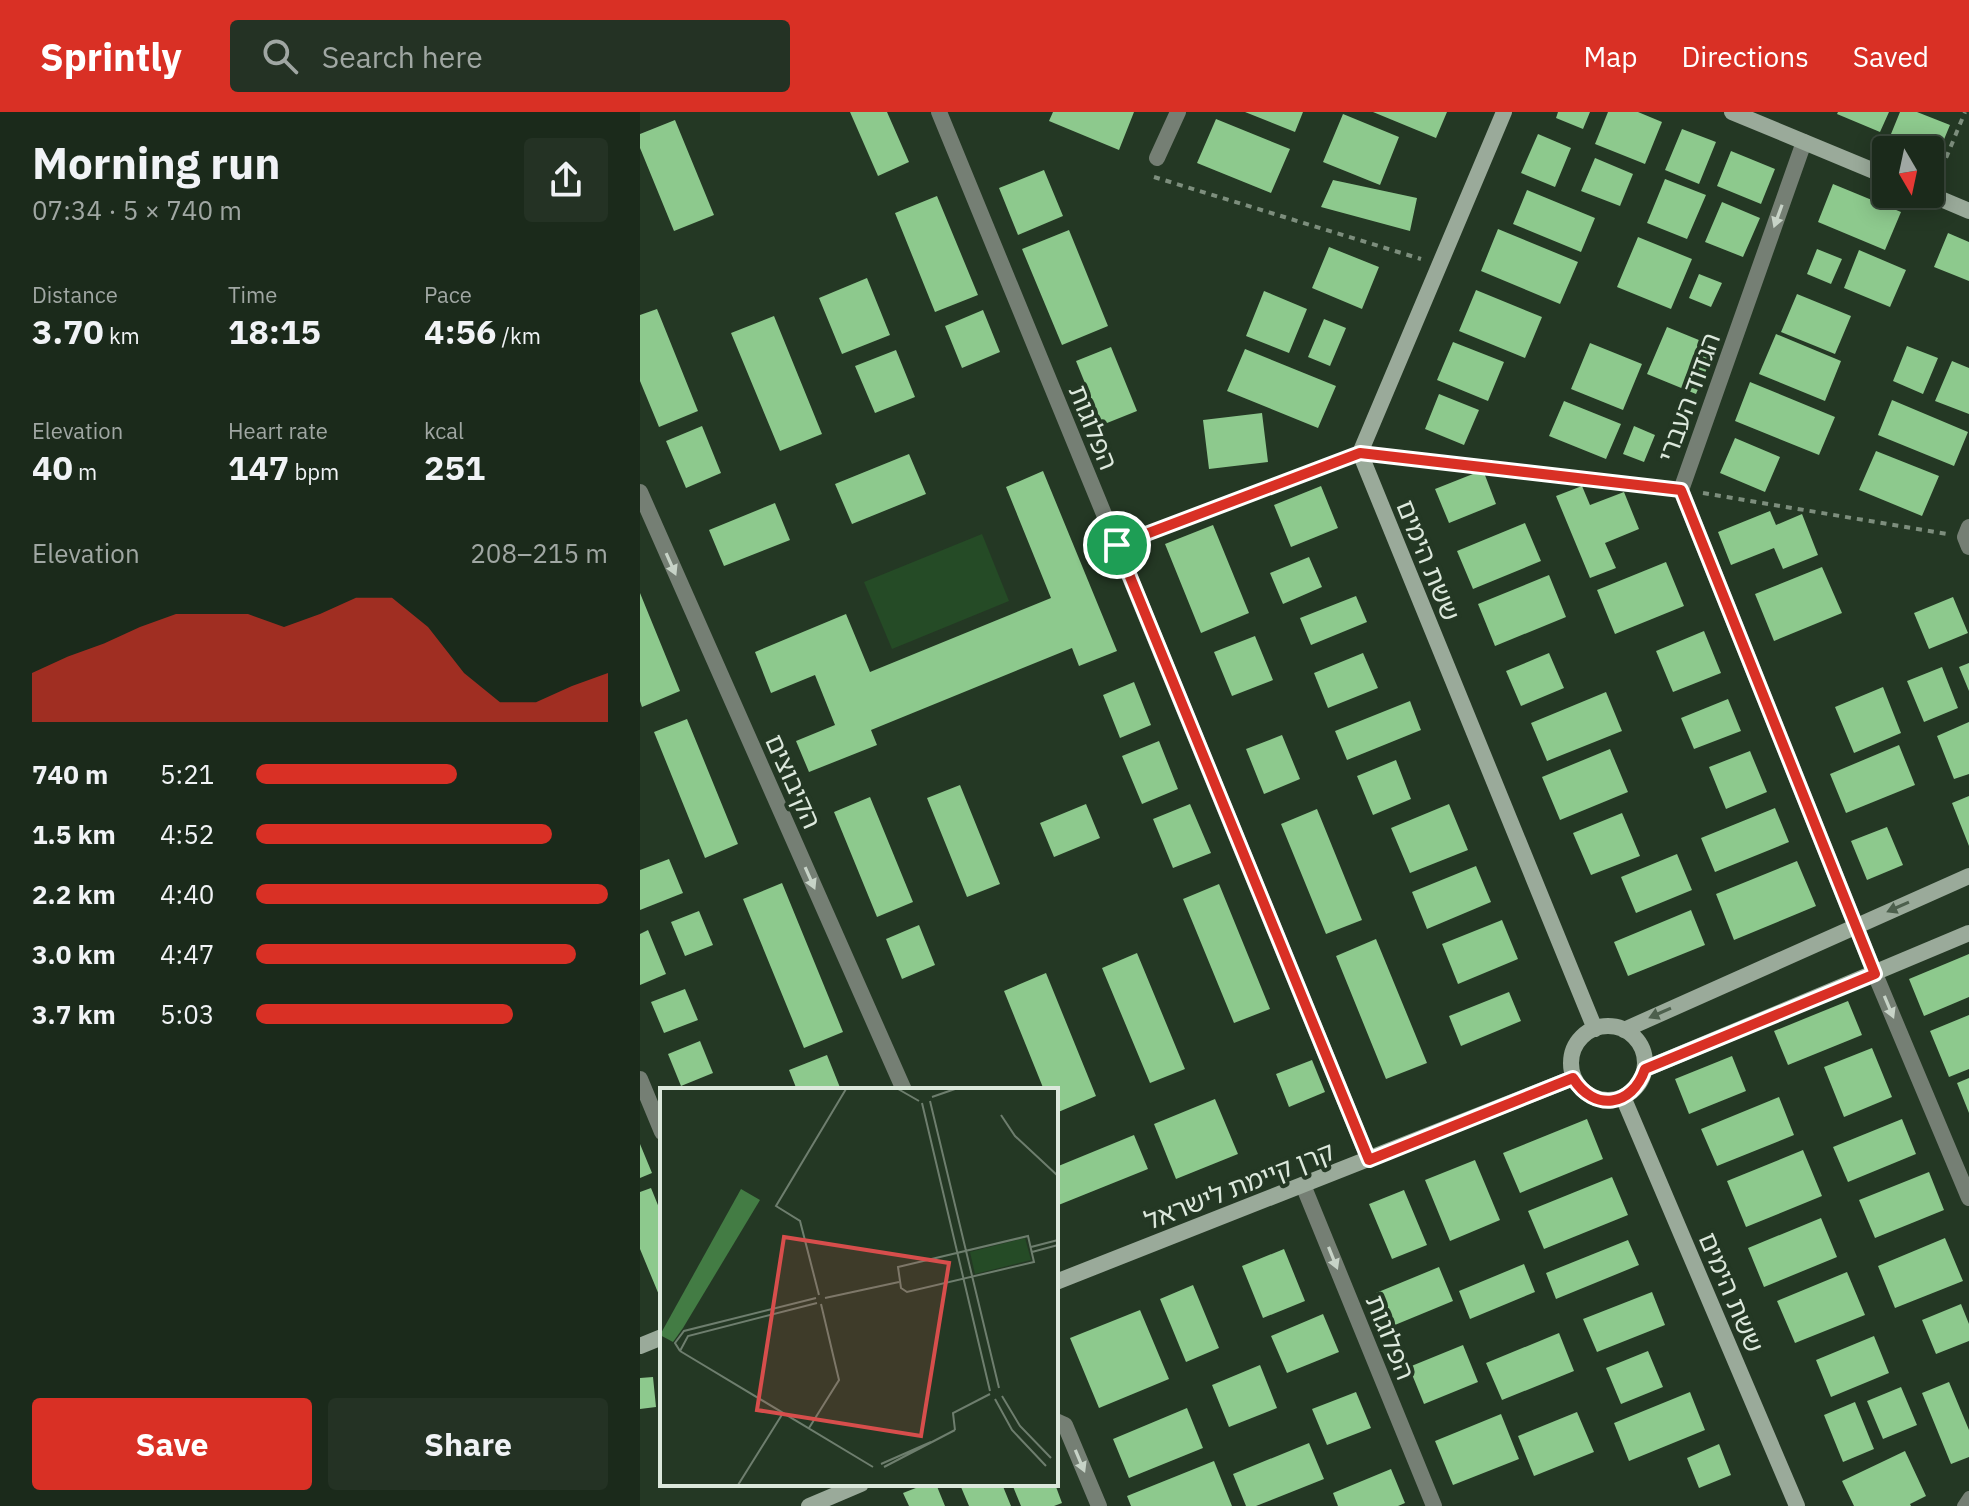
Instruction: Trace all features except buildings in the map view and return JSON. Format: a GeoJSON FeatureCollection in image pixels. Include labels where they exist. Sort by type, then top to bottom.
{"type":"FeatureCollection","features":[{"type":"Feature","properties":{"kind":"street","name":"הפלוגות"},"geometry":{"type":"LineString","coordinates":[[939,112],[1369,1160]]}},
{"type":"Feature","properties":{"kind":"street"},"geometry":{"type":"LineString","coordinates":[[1157,158],[1178,112]]}},
{"type":"Feature","properties":{"kind":"street"},"geometry":{"type":"LineString","coordinates":[[1360,453],[1504,112]]}},
{"type":"Feature","properties":{"kind":"street"},"geometry":{"type":"LineString","coordinates":[[1732,112],[1764,118],[1804,142],[1872,170]]}},
{"type":"Feature","properties":{"kind":"street","name":"הגדוד העברי"},"geometry":{"type":"LineString","coordinates":[[1804,142],[1681,490],[1875,974],[1969,1198]]}},
{"type":"Feature","properties":{"kind":"street"},"geometry":{"type":"LineString","coordinates":[[1944,200],[1969,211]]}},
{"type":"Feature","properties":{"kind":"street","name":"ששת הימים"},"geometry":{"type":"LineString","coordinates":[[1360,453],[1595,1029]]}},
{"type":"Feature","properties":{"kind":"street","name":"הקיבוצים"},"geometry":{"type":"LineString","coordinates":[[640,492],[903,1088]]}},
{"type":"Feature","properties":{"kind":"street"},"geometry":{"type":"LineString","coordinates":[[1624,1030],[1969,876]]}},
{"type":"Feature","properties":{"kind":"street"},"geometry":{"type":"LineString","coordinates":[[1645,1069],[1969,933]]}},
{"type":"Feature","properties":{"kind":"street"},"geometry":{"type":"LineString","coordinates":[[1614,1027],[1624,1030],[1641,1046],[1645,1057],[1645,1069],[1634,1090],[1612,1101],[1589,1096],[1573,1078],[1572,1055],[1584,1035],[1595,1029],[1614,1027]]}},
{"type":"Feature","properties":{"kind":"street","name":"קרן קיימת לישראל"},"geometry":{"type":"LineString","coordinates":[[1058,1281],[1573,1078]]}},
{"type":"Feature","properties":{"kind":"street"},"geometry":{"type":"LineString","coordinates":[[640,1079],[660,1127]]}},
{"type":"Feature","properties":{"kind":"street","name":"ששת הימים"},"geometry":{"type":"LineString","coordinates":[[1623,1097],[1797,1506]]}},
{"type":"Feature","properties":{"kind":"street","name":"הפלוגות"},"geometry":{"type":"LineString","coordinates":[[1303,1185],[1434,1506]]}},
{"type":"Feature","properties":{"kind":"street"},"geometry":{"type":"LineString","coordinates":[[640,1346],[660,1338]]}},
{"type":"Feature","properties":{"kind":"street"},"geometry":{"type":"LineString","coordinates":[[1058,1422],[1065,1425],[1099,1506]]}},
{"type":"Feature","properties":{"kind":"street"},"geometry":{"type":"LineString","coordinates":[[815,1505],[857,1486]]}},
{"type":"Feature","properties":{"kind":"lane"},"geometry":{"type":"LineString","coordinates":[[1963,1506],[1969,1497]]}},
{"type":"Feature","properties":{"kind":"path"},"geometry":{"type":"LineString","coordinates":[[1944,161],[1965,112]]}},
{"type":"Feature","properties":{"kind":"path"},"geometry":{"type":"LineString","coordinates":[[1157,158],[1147,175],[1439,265]]}},
{"type":"Feature","properties":{"kind":"path"},"geometry":{"type":"LineString","coordinates":[[1117,545],[1360,453],[1681,490],[1968,537]]}},
{"type":"Feature","properties":{"kind":"green space"},"geometry":{"type":"Polygon","coordinates":[[[982,534],[1009,601],[892,649],[864,582],[982,534]]]}},
{"type":"Feature","properties":{"kind":"route"},"geometry":{"type":"LineString","coordinates":[[1360,453],[1681,490],[1875,974],[1645,1069],[1634,1090],[1623,1097],[1612,1101],[1589,1096],[1573,1078],[1369,1160],[1117,545],[1360,453]]}}]}
